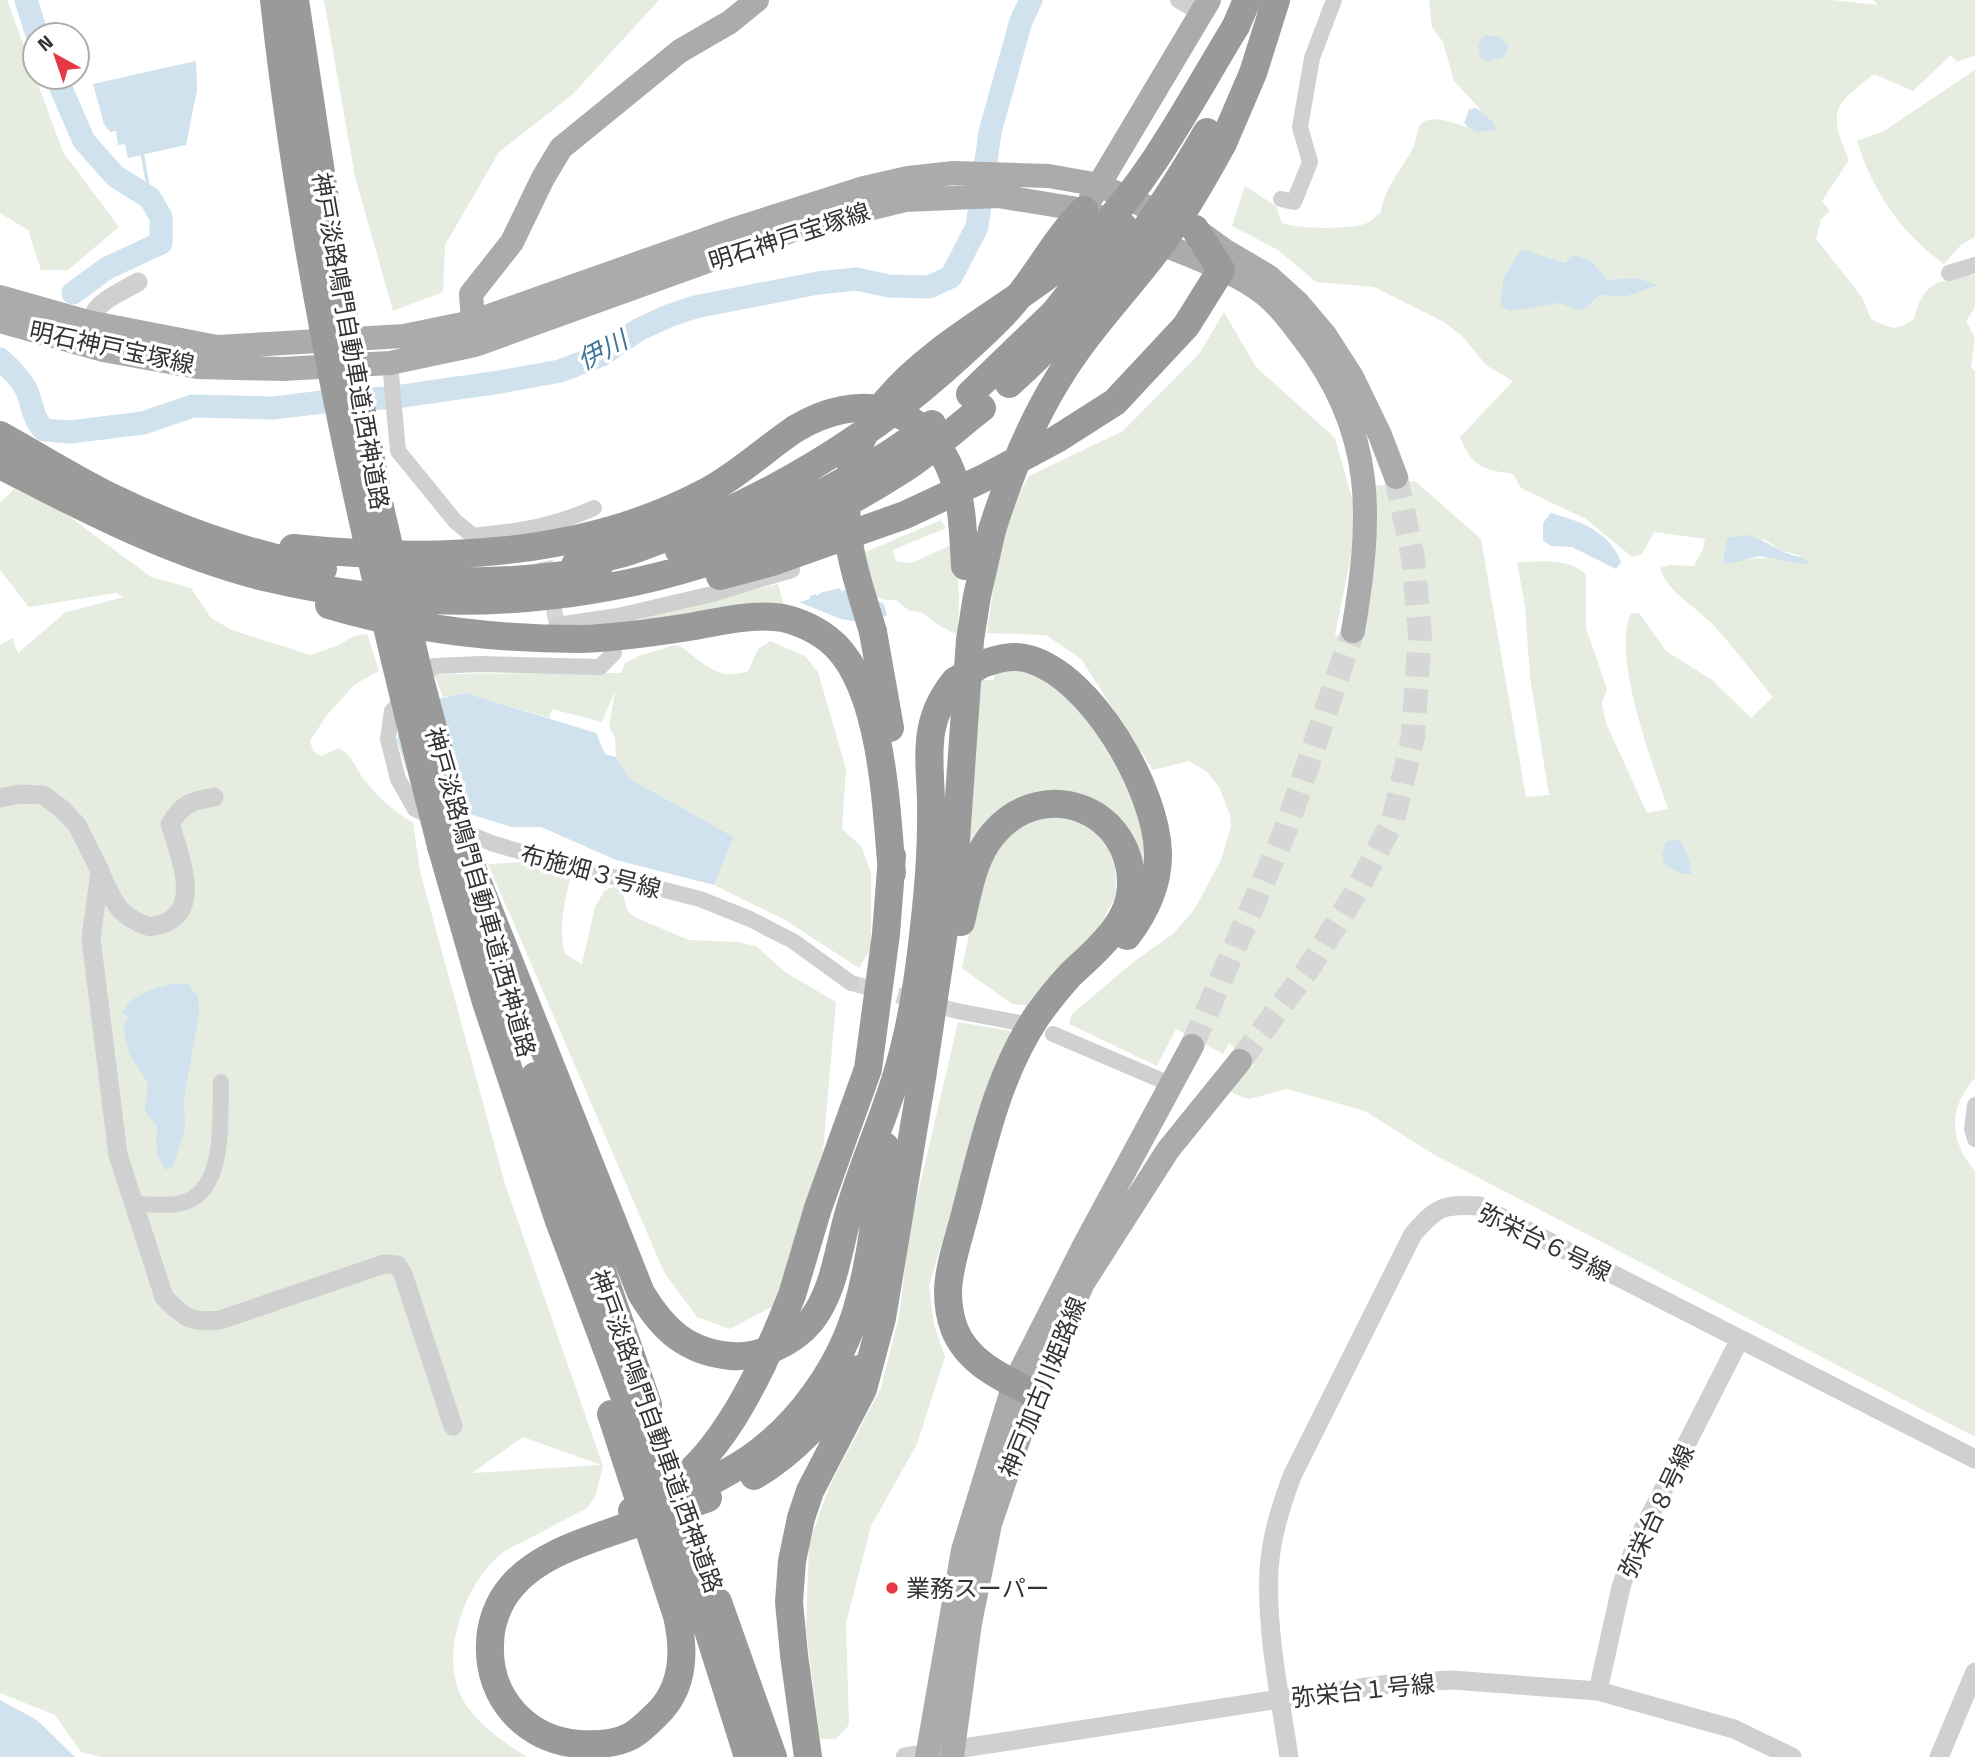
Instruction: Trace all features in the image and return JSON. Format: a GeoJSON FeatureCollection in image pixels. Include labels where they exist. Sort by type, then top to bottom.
{"type":"FeatureCollection","features":[{"type":"Feature","properties":{"kind":"highway","name":"神戸淡路鳴門自動車道;西神道路"},"geometry":{"type":"LineString","coordinates":[[274,0],[311,257],[358,508],[386,629],[454,850],[509,998],[594,1254],[773,1757]]}},
{"type":"Feature","properties":{"kind":"highway","name":"神戸淡路鳴門自動車道;西神道路"},"geometry":{"type":"LineString","coordinates":[[295,0],[338,286],[381,512],[420,679],[486,1002],[558,1218],[689,1570],[748,1757]]}},
{"type":"Feature","properties":{"kind":"highway"},"geometry":{"type":"LineString","coordinates":[[199,556],[280,580],[356,594],[436,601],[553,597],[662,576],[724,558],[780,537],[847,502],[905,468],[976,401],[1111,244],[1168,160],[1190,122],[1247,0]]}},
{"type":"Feature","properties":{"kind":"highway"},"geometry":{"type":"LineString","coordinates":[[0,435],[106,495],[186,530],[295,564],[349,574],[428,581],[514,580],[566,575],[624,566],[721,538],[809,501],[870,467],[976,401],[1051,347],[1153,220],[1207,132],[1238,70],[1268,0]]}},
{"type":"Feature","properties":{"kind":"highway"},"geometry":{"type":"LineString","coordinates":[[558,1218],[570,1289],[677,1616],[683,1650],[678,1676],[663,1709],[630,1736],[597,1745],[563,1742],[547,1737],[524,1723],[492,1677],[489,1657],[494,1618],[512,1585],[541,1562],[633,1518],[702,1483],[751,1458],[804,1409],[845,1339],[856,1311],[909,1077],[955,854],[976,652],[977,596],[992,530],[1033,423],[1059,376],[1097,323],[1170,232],[1223,143],[1253,73],[1276,0]]}},
{"type":"Feature","properties":{"kind":"highway"},"geometry":{"type":"LineString","coordinates":[[454,850],[640,1293],[672,1333],[691,1346],[713,1354],[741,1357],[791,1340],[811,1321],[827,1292],[849,1212],[886,934],[891,873],[895,810],[891,734],[873,632],[852,554],[847,518],[849,481],[855,456],[872,420],[909,376],[933,354],[1036,286],[1097,234],[1145,174],[1236,26]]}},
{"type":"Feature","properties":{"kind":"highway"},"geometry":{"type":"LineString","coordinates":[[514,580],[635,550],[754,498],[848,446],[902,406],[970,348],[1011,306],[1065,230],[1084,210]]}},
{"type":"Feature","properties":{"kind":"highway"},"geometry":{"type":"LineString","coordinates":[[604,588],[668,588],[772,562],[905,515],[982,479],[1057,439],[1115,402],[1186,326],[1221,270],[1195,229]]}},
{"type":"Feature","properties":{"kind":"highway"},"geometry":{"type":"LineString","coordinates":[[106,495],[270,545],[352,554],[449,555],[556,542],[624,527],[703,493],[746,467],[795,429],[833,411],[859,407],[893,411],[915,423],[935,443],[952,474],[962,519],[976,652],[942,697],[934,715],[930,738],[932,819],[924,929],[912,1008],[909,1077],[882,1318],[863,1389],[810,1491],[792,1561],[789,1602],[808,1757]]}},
{"type":"Feature","properties":{"kind":"highway"},"geometry":{"type":"LineString","coordinates":[[0,466],[80,506],[283,592],[424,627],[500,637],[582,639],[629,635],[730,619],[775,617],[802,624],[836,646],[855,673],[867,704],[880,758],[891,873]]}},
{"type":"Feature","properties":{"kind":"highway"},"geometry":{"type":"LineString","coordinates":[[976,652],[1003,658],[1027,658],[1049,667],[1073,684],[1122,748],[1143,793],[1158,851],[1153,892],[1140,919],[1112,954],[1056,1009],[1019,1069],[979,1208],[961,1300],[968,1328],[984,1347],[1028,1381]]}},
{"type":"Feature","properties":{"kind":"highway"},"geometry":{"type":"LineString","coordinates":[[849,1212],[909,1077],[982,851],[993,834],[1018,813],[1049,803],[1079,807],[1102,819],[1117,835],[1126,852],[1131,887],[1127,905],[1110,936],[1062,984],[1043,1008],[1012,1060],[992,1114],[948,1290],[951,1317],[963,1345],[984,1366],[1028,1381]]}},
{"type":"Feature","properties":{"kind":"highway"},"geometry":{"type":"LineString","coordinates":[[702,1483],[715,1444],[733,1418],[762,1365],[779,1326],[867,1069]]}},
{"type":"Feature","properties":{"kind":"highway"},"geometry":{"type":"LineString","coordinates":[[702,1483],[732,1488],[795,1447],[815,1427],[861,1365],[882,1318]]}},
{"type":"Feature","properties":{"kind":"highway"},"geometry":{"type":"LineString","coordinates":[[564,1757],[547,1751],[514,1732],[488,1699],[475,1656],[480,1617],[498,1583],[522,1559],[569,1535],[633,1518]]}},
{"type":"Feature","properties":{"kind":"main road"},"geometry":{"type":"LineString","coordinates":[[474,333],[471,295],[512,242],[561,148],[680,51],[730,22],[757,0]]}},
{"type":"Feature","properties":{"kind":"main road"},"geometry":{"type":"LineString","coordinates":[[1206,7],[1084,210],[1257,288],[1286,316],[1336,386],[1358,446],[1366,501],[1364,566],[1353,631]]}},
{"type":"Feature","properties":{"kind":"main road","name":"明石神戸宝塚線"},"geometry":{"type":"LineString","coordinates":[[0,297],[86,333],[103,350],[197,367],[390,370],[474,333],[732,230],[864,188],[908,178],[954,173],[1002,184],[1084,210]]}},
{"type":"Feature","properties":{"kind":"main road","name":"明石神戸宝塚線"},"geometry":{"type":"LineString","coordinates":[[0,321],[217,347],[474,333],[819,220],[905,200],[949,197],[1049,176],[1099,185]]}},
{"type":"Feature","properties":{"kind":"main road"},"geometry":{"type":"LineString","coordinates":[[1099,185],[1195,229],[1268,276],[1298,303],[1325,335],[1352,377],[1380,435],[1396,477]]}},
{"type":"Feature","properties":{"kind":"main road","name":"神戸加古川姫路線"},"geometry":{"type":"LineString","coordinates":[[919,1756],[963,1550],[1028,1381],[1170,1084],[1192,1046]]}},
{"type":"Feature","properties":{"kind":"main road","name":"神戸加古川姫路線"},"geometry":{"type":"LineString","coordinates":[[952,1753],[970,1623],[990,1524],[1028,1381],[1087,1277],[1168,1150],[1240,1061]]}},
{"type":"Feature","properties":{"kind":"street"},"geometry":{"type":"LineString","coordinates":[[1178,0],[1206,7]]}},
{"type":"Feature","properties":{"kind":"street"},"geometry":{"type":"LineString","coordinates":[[1281,199],[1294,202],[1310,162],[1300,127],[1311,58],[1335,0]]}},
{"type":"Feature","properties":{"kind":"street"},"geometry":{"type":"LineString","coordinates":[[1949,273],[1975,265]]}},
{"type":"Feature","properties":{"kind":"street"},"geometry":{"type":"LineString","coordinates":[[86,333],[100,303],[138,282]]}},
{"type":"Feature","properties":{"kind":"street"},"geometry":{"type":"LineString","coordinates":[[390,370],[398,451],[454,522],[473,536],[538,528],[573,518],[594,508]]}},
{"type":"Feature","properties":{"kind":"street"},"geometry":{"type":"LineString","coordinates":[[557,625],[617,622],[792,570]]}},
{"type":"Feature","properties":{"kind":"street","name":"布施畑３号線"},"geometry":{"type":"LineString","coordinates":[[614,653],[600,667],[480,664],[434,666],[392,712],[388,739],[398,779],[415,809],[491,843],[700,899],[750,919],[793,941],[851,983]]}},
{"type":"Feature","properties":{"kind":"street"},"geometry":{"type":"LineString","coordinates":[[0,798],[20,794],[43,795],[62,808],[77,825],[111,897],[122,914],[150,927],[168,922],[180,911],[186,896],[186,883],[170,824],[179,809],[194,801],[214,797]]}},
{"type":"Feature","properties":{"kind":"street"},"geometry":{"type":"LineString","coordinates":[[100,872],[91,939],[118,1155],[164,1297],[180,1314],[199,1322],[220,1320],[384,1264],[397,1265],[403,1274],[453,1426]]}},
{"type":"Feature","properties":{"kind":"street"},"geometry":{"type":"LineString","coordinates":[[957,1011],[1020,1023]]}},
{"type":"Feature","properties":{"kind":"street"},"geometry":{"type":"LineString","coordinates":[[1053,1034],[1170,1084]]}},
{"type":"Feature","properties":{"kind":"street"},"geometry":{"type":"LineString","coordinates":[[134,1204],[180,1204],[195,1197],[204,1188],[215,1172],[221,1082]]}},
{"type":"Feature","properties":{"kind":"street"},"geometry":{"type":"LineString","coordinates":[[1975,1105],[1972,1129],[1975,1139]]}},
{"type":"Feature","properties":{"kind":"street","name":"弥栄台６号線"},"geometry":{"type":"LineString","coordinates":[[1289,1757],[1268,1610],[1269,1567],[1278,1514],[1292,1476],[1413,1234],[1434,1211],[1457,1205],[1479,1206],[1975,1459]]}},
{"type":"Feature","properties":{"kind":"street","name":"弥栄台８号線"},"geometry":{"type":"LineString","coordinates":[[1598,1692],[1621,1587],[1636,1543],[1740,1339]]}},
{"type":"Feature","properties":{"kind":"street"},"geometry":{"type":"LineString","coordinates":[[1939,1757],[1975,1672]]}},
{"type":"Feature","properties":{"kind":"street","name":"弥栄台１号線"},"geometry":{"type":"LineString","coordinates":[[919,1756],[952,1753],[1280,1699],[1396,1683],[1452,1680],[1598,1692],[1734,1729],[1792,1757]]}},
{"type":"Feature","properties":{"kind":"shaded area"},"geometry":{"type":"Polygon","coordinates":[[[0,0],[7,0],[21,38],[21,91],[41,91],[63,152],[119,227],[68,270],[41,270],[28,230],[0,213],[0,0]]]}},
{"type":"Feature","properties":{"kind":"shaded area"},"geometry":{"type":"Polygon","coordinates":[[[324,0],[659,0],[573,94],[499,152],[445,245],[443,292],[393,311],[355,177],[324,0]]]}},
{"type":"Feature","properties":{"kind":"shaded area"},"geometry":{"type":"Polygon","coordinates":[[[1429,0],[1832,0],[1878,5],[1873,0],[1975,0],[1975,55],[1957,62],[1951,55],[1913,91],[1874,74],[1843,102],[1838,110],[1838,130],[1849,160],[1822,201],[1830,211],[1821,219],[1816,239],[1862,297],[1871,319],[1893,328],[1914,319],[1922,296],[1935,284],[1975,274],[1975,307],[1966,321],[1975,338],[1971,368],[1975,371],[1975,1078],[1960,1101],[1955,1124],[1960,1148],[1975,1171],[1975,1437],[1433,1154],[1365,1111],[1287,1089],[1249,1099],[1234,1094],[1228,1086],[1254,1065],[1229,1043],[1223,1054],[1176,1029],[1157,1066],[1069,1024],[1072,1014],[1136,960],[1173,934],[1194,910],[1221,860],[1231,826],[1230,815],[1219,787],[1207,772],[1189,761],[1153,770],[1081,659],[1046,635],[987,633],[1003,524],[1029,476],[1123,431],[1199,354],[1224,312],[1256,367],[1335,438],[1358,520],[1335,635],[1363,641],[1372,588],[1373,486],[1415,481],[1481,539],[1526,797],[1549,795],[1530,677],[1525,606],[1517,562],[1563,563],[1586,575],[1586,628],[1607,689],[1602,703],[1606,723],[1647,813],[1668,809],[1644,739],[1630,682],[1626,632],[1631,613],[1639,613],[1666,651],[1712,680],[1751,718],[1773,697],[1720,633],[1669,585],[1660,568],[1669,565],[1694,566],[1705,539],[1654,532],[1642,554],[1632,557],[1586,519],[1521,488],[1513,474],[1480,465],[1469,455],[1460,437],[1513,381],[1486,365],[1462,336],[1444,322],[1374,287],[1316,282],[1278,250],[1232,226],[1245,186],[1276,206],[1282,223],[1300,227],[1350,227],[1367,223],[1381,212],[1390,186],[1413,148],[1421,124],[1439,119],[1466,127],[1480,109],[1454,81],[1443,42],[1432,27],[1429,0]],[[1522,249],[1558,303],[1582,311],[1600,295],[1624,297],[1636,278],[1607,280],[1591,260],[1574,255],[1565,263],[1522,249]],[[1764,539],[1728,564],[1747,559],[1801,556],[1780,550],[1764,539]]]}},
{"type":"Feature","properties":{"kind":"shaded area"},"geometry":{"type":"Polygon","coordinates":[[[1975,70],[1975,237],[1961,245],[1944,264],[1914,238],[1890,210],[1871,177],[1857,141],[1884,131],[1975,70]]]}},
{"type":"Feature","properties":{"kind":"shaded area"},"geometry":{"type":"Polygon","coordinates":[[[14,489],[63,512],[151,577],[191,588],[211,618],[232,630],[310,655],[337,646],[354,636],[367,634],[379,671],[354,685],[327,715],[310,741],[313,751],[321,756],[339,748],[343,751],[374,791],[413,823],[420,871],[505,1184],[603,1466],[595,1497],[587,1508],[501,1554],[476,1583],[459,1621],[453,1663],[463,1700],[484,1725],[527,1757],[101,1757],[81,1752],[55,1715],[0,1693],[0,645],[12,638],[18,653],[66,612],[124,597],[116,593],[29,607],[0,570],[0,503],[14,489]],[[523,1437],[472,1473],[601,1465],[523,1437]]]}},
{"type":"Feature","properties":{"kind":"shaded area"},"geometry":{"type":"Polygon","coordinates":[[[941,520],[946,528],[893,550],[896,561],[911,563],[956,543],[958,635],[938,625],[923,613],[908,610],[896,600],[868,594],[858,555],[941,520]]]}},
{"type":"Feature","properties":{"kind":"shaded area"},"geometry":{"type":"Polygon","coordinates":[[[778,584],[785,609],[634,621],[778,584]]]}},
{"type":"Feature","properties":{"kind":"shaded area"},"geometry":{"type":"Polygon","coordinates":[[[770,641],[805,656],[818,672],[846,769],[842,829],[862,847],[871,874],[871,948],[859,968],[785,920],[714,885],[734,837],[630,779],[616,757],[615,738],[609,726],[615,691],[602,722],[552,709],[549,718],[466,693],[443,697],[434,674],[621,673],[625,663],[675,645],[711,669],[737,674],[748,671],[758,649],[770,641]]]}},
{"type":"Feature","properties":{"kind":"shaded area"},"geometry":{"type":"Polygon","coordinates":[[[1011,668],[1035,674],[1089,715],[1140,807],[1148,880],[1067,795],[969,856],[979,680],[994,680],[995,669],[1011,668]]]}},
{"type":"Feature","properties":{"kind":"shaded area"},"geometry":{"type":"Polygon","coordinates":[[[1039,814],[1061,814],[1102,833],[1115,863],[1116,895],[1099,928],[1054,971],[1029,1006],[1012,1004],[962,968],[982,873],[999,842],[1039,814]]]}},
{"type":"Feature","properties":{"kind":"shaded area"},"geometry":{"type":"Polygon","coordinates":[[[522,862],[571,875],[563,914],[563,945],[565,954],[582,964],[595,907],[605,890],[614,887],[622,891],[627,910],[634,917],[689,940],[738,942],[757,947],[785,972],[836,1002],[823,1150],[777,1304],[730,1329],[697,1317],[664,1272],[488,864],[522,862]]]}},
{"type":"Feature","properties":{"kind":"shaded area"},"geometry":{"type":"Polygon","coordinates":[[[958,1022],[1011,1031],[991,1078],[929,1286],[934,1324],[945,1357],[917,1444],[871,1526],[846,1623],[849,1725],[836,1739],[820,1739],[806,1630],[809,1543],[830,1485],[881,1388],[899,1317],[910,1228],[958,1022]]]}},
{"type":"Feature","properties":{"kind":"water"},"geometry":{"type":"Polygon","coordinates":[[[1485,35],[1499,36],[1509,47],[1504,57],[1487,62],[1480,56],[1478,44],[1485,35]]]}},
{"type":"Feature","properties":{"kind":"water"},"geometry":{"type":"Polygon","coordinates":[[[196,61],[197,90],[186,145],[128,158],[125,144],[118,145],[116,131],[110,132],[104,124],[93,84],[196,61]]]}},
{"type":"Feature","properties":{"kind":"water"},"geometry":{"type":"Polygon","coordinates":[[[1476,108],[1493,122],[1496,130],[1476,132],[1464,123],[1469,109],[1476,108]]]}},
{"type":"Feature","properties":{"kind":"water"},"geometry":{"type":"Polygon","coordinates":[[[1522,249],[1565,263],[1574,255],[1591,260],[1607,280],[1636,278],[1658,285],[1624,297],[1600,295],[1582,311],[1558,303],[1510,311],[1500,305],[1504,276],[1522,249]]]}},
{"type":"Feature","properties":{"kind":"water"},"geometry":{"type":"Polygon","coordinates":[[[1551,513],[1583,524],[1602,535],[1621,562],[1616,569],[1572,547],[1551,546],[1543,541],[1543,523],[1551,513]]]}},
{"type":"Feature","properties":{"kind":"water"},"geometry":{"type":"Polygon","coordinates":[[[1748,535],[1810,562],[1801,564],[1760,556],[1728,564],[1723,562],[1727,538],[1748,535]]]}},
{"type":"Feature","properties":{"kind":"water"},"geometry":{"type":"Polygon","coordinates":[[[839,588],[842,591],[850,589],[884,604],[887,616],[859,622],[841,619],[799,602],[839,588]]]}},
{"type":"Feature","properties":{"kind":"water"},"geometry":{"type":"Polygon","coordinates":[[[466,693],[596,733],[605,754],[616,757],[630,779],[734,837],[714,885],[616,860],[541,827],[512,827],[421,799],[410,781],[397,740],[406,705],[466,693]]]}},
{"type":"Feature","properties":{"kind":"water"},"geometry":{"type":"Polygon","coordinates":[[[1677,839],[1688,855],[1691,874],[1682,874],[1665,865],[1662,854],[1666,842],[1677,839]]]}},
{"type":"Feature","properties":{"kind":"water"},"geometry":{"type":"Polygon","coordinates":[[[171,984],[188,984],[198,997],[199,1014],[184,1099],[185,1130],[173,1166],[166,1170],[158,1154],[157,1126],[145,1111],[148,1083],[130,1055],[123,1030],[128,1016],[122,1013],[136,997],[171,984]]]}},
{"type":"Feature","properties":{"kind":"water"},"geometry":{"type":"Polygon","coordinates":[[[0,1700],[37,1720],[75,1757],[0,1757],[0,1700]]]}},
{"type":"Feature","properties":{"kind":"waterway"},"geometry":{"type":"LineString","coordinates":[[26,0],[33,21]]}},
{"type":"Feature","properties":{"kind":"waterway","name":"伊川"},"geometry":{"type":"LineString","coordinates":[[0,359],[24,385],[37,421],[44,430],[70,432],[143,423],[193,406],[273,408],[339,400],[388,398],[560,371],[602,355],[638,330],[668,316],[695,307],[818,283],[856,279],[889,286],[929,287],[951,277],[977,227],[990,132],[1021,21],[1031,0]]}},
{"type":"Feature","properties":{"kind":"waterway"},"geometry":{"type":"LineString","coordinates":[[62,91],[84,141],[115,176],[150,198],[161,217],[161,243],[107,268],[73,293]]}},
{"type":"Feature","properties":{"kind":"waterway"},"geometry":{"type":"LineString","coordinates":[[142,152],[150,198]]}},
{"type":"Feature","properties":{"kind":"tunnel"},"geometry":{"type":"LineString","coordinates":[[1240,1061],[1309,968],[1353,897],[1393,821],[1413,737],[1420,634],[1413,558],[1396,477]]}},
{"type":"Feature","properties":{"kind":"tunnel"},"geometry":{"type":"LineString","coordinates":[[540,538],[557,625]]}},
{"type":"Feature","properties":{"kind":"tunnel"},"geometry":{"type":"LineString","coordinates":[[1192,1046],[1286,829],[1353,631]]}},
{"type":"Feature","properties":{"kind":"tunnel"},"geometry":{"type":"LineString","coordinates":[[851,983],[957,1011]]}},
{"type":"Feature","properties":{"kind":"place","name":"業務スーパー"},"geometry":{"type":"Point","coordinates":[892,1588]}}]}
